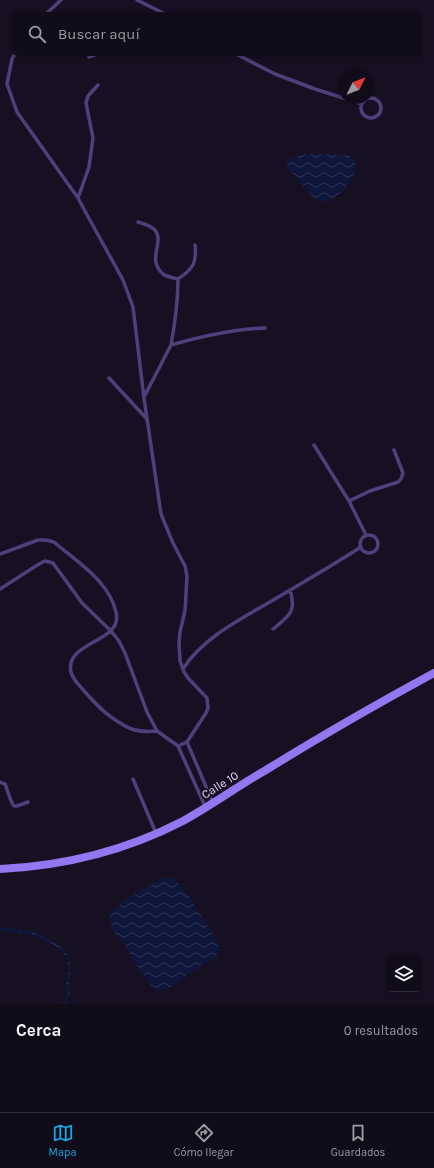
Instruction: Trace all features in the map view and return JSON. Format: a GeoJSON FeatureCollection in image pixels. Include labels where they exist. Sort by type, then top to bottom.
{"type":"FeatureCollection","features":[{"type":"Feature","properties":{"kind":"main road","name":"Calle 10"},"geometry":{"type":"LineString","coordinates":[[0,869],[29,867],[99,854],[123,847],[156,834],[184,820],[318,738],[434,673]]}},
{"type":"Feature","properties":{"kind":"lane"},"geometry":{"type":"LineString","coordinates":[[48,12],[61,0]]}},
{"type":"Feature","properties":{"kind":"lane"},"geometry":{"type":"LineString","coordinates":[[137,0],[161,12]]}},
{"type":"Feature","properties":{"kind":"lane"},"geometry":{"type":"LineString","coordinates":[[14,56],[7,84],[17,112],[78,198],[123,280],[133,307],[144,398],[161,514],[173,543],[185,566],[187,576],[185,611],[180,632],[179,652],[183,669],[188,678],[204,694],[208,703],[206,713],[187,742],[178,746]]}},
{"type":"Feature","properties":{"kind":"lane"},"geometry":{"type":"LineString","coordinates":[[240,56],[275,74],[338,96]]}},
{"type":"Feature","properties":{"kind":"lane"},"geometry":{"type":"LineString","coordinates":[[78,198],[89,167],[92,138],[86,103],[88,96],[98,85]]}},
{"type":"Feature","properties":{"kind":"lane"},"geometry":{"type":"LineString","coordinates":[[374,98],[380,102],[382,109],[376,117],[369,118],[363,114],[362,104],[367,99],[374,98]]}},
{"type":"Feature","properties":{"kind":"lane"},"geometry":{"type":"LineString","coordinates":[[138,222],[150,226],[156,231],[159,240],[155,253],[156,265],[164,275],[178,279]]}},
{"type":"Feature","properties":{"kind":"lane"},"geometry":{"type":"LineString","coordinates":[[178,279],[189,271],[194,264],[196,255],[195,245]]}},
{"type":"Feature","properties":{"kind":"lane"},"geometry":{"type":"LineString","coordinates":[[144,398],[171,345],[177,311],[179,289],[178,279]]}},
{"type":"Feature","properties":{"kind":"lane"},"geometry":{"type":"LineString","coordinates":[[171,345],[198,337],[243,329],[265,328]]}},
{"type":"Feature","properties":{"kind":"lane"},"geometry":{"type":"LineString","coordinates":[[109,378],[147,418]]}},
{"type":"Feature","properties":{"kind":"lane"},"geometry":{"type":"LineString","coordinates":[[314,445],[349,500],[366,535]]}},
{"type":"Feature","properties":{"kind":"lane"},"geometry":{"type":"LineString","coordinates":[[349,500],[370,491],[398,482],[403,473],[394,450]]}},
{"type":"Feature","properties":{"kind":"lane"},"geometry":{"type":"LineString","coordinates":[[361,547],[360,544],[362,539],[366,535]]}},
{"type":"Feature","properties":{"kind":"lane"},"geometry":{"type":"LineString","coordinates":[[361,547],[368,552],[374,550],[376,547],[377,543],[374,537],[366,535]]}},
{"type":"Feature","properties":{"kind":"lane"},"geometry":{"type":"LineString","coordinates":[[0,554],[38,540],[54,542],[98,579],[110,598],[116,612],[117,622],[111,631],[79,651],[71,660],[71,673],[77,683],[102,710],[124,726],[134,730],[146,732],[157,731]]}},
{"type":"Feature","properties":{"kind":"lane"},"geometry":{"type":"LineString","coordinates":[[183,669],[192,656],[216,635],[236,621],[326,570],[361,547]]}},
{"type":"Feature","properties":{"kind":"lane"},"geometry":{"type":"LineString","coordinates":[[0,589],[45,561],[53,563],[82,603],[111,631],[119,641],[125,652],[147,712],[157,731],[178,746],[209,805]]}},
{"type":"Feature","properties":{"kind":"lane"},"geometry":{"type":"LineString","coordinates":[[273,629],[289,617],[292,609],[293,598],[290,590]]}},
{"type":"Feature","properties":{"kind":"lane"},"geometry":{"type":"LineString","coordinates":[[187,742],[209,805]]}},
{"type":"Feature","properties":{"kind":"lane"},"geometry":{"type":"LineString","coordinates":[[133,779],[156,834]]}},
{"type":"Feature","properties":{"kind":"lane"},"geometry":{"type":"LineString","coordinates":[[0,782],[5,784],[11,803],[14,806],[28,802]]}},
{"type":"Feature","properties":{"kind":"water"},"geometry":{"type":"Polygon","coordinates":[[[305,154],[354,157],[354,174],[348,185],[340,194],[323,202],[315,199],[287,167],[288,160],[305,154]]]}},
{"type":"Feature","properties":{"kind":"water"},"geometry":{"type":"Polygon","coordinates":[[[164,878],[173,878],[188,895],[214,936],[220,950],[215,958],[193,971],[179,982],[158,991],[152,986],[135,963],[126,947],[113,930],[109,918],[112,910],[145,888],[164,878]]]}},
{"type":"Feature","properties":{"kind":"water"},"geometry":{"type":"Polygon","coordinates":[[[0,927],[32,931],[53,942],[63,949],[69,956],[71,970],[69,984],[70,994],[65,1004],[62,1004],[68,993],[66,984],[69,970],[67,957],[52,944],[31,934],[8,932],[0,930],[0,927]]]}}]}
